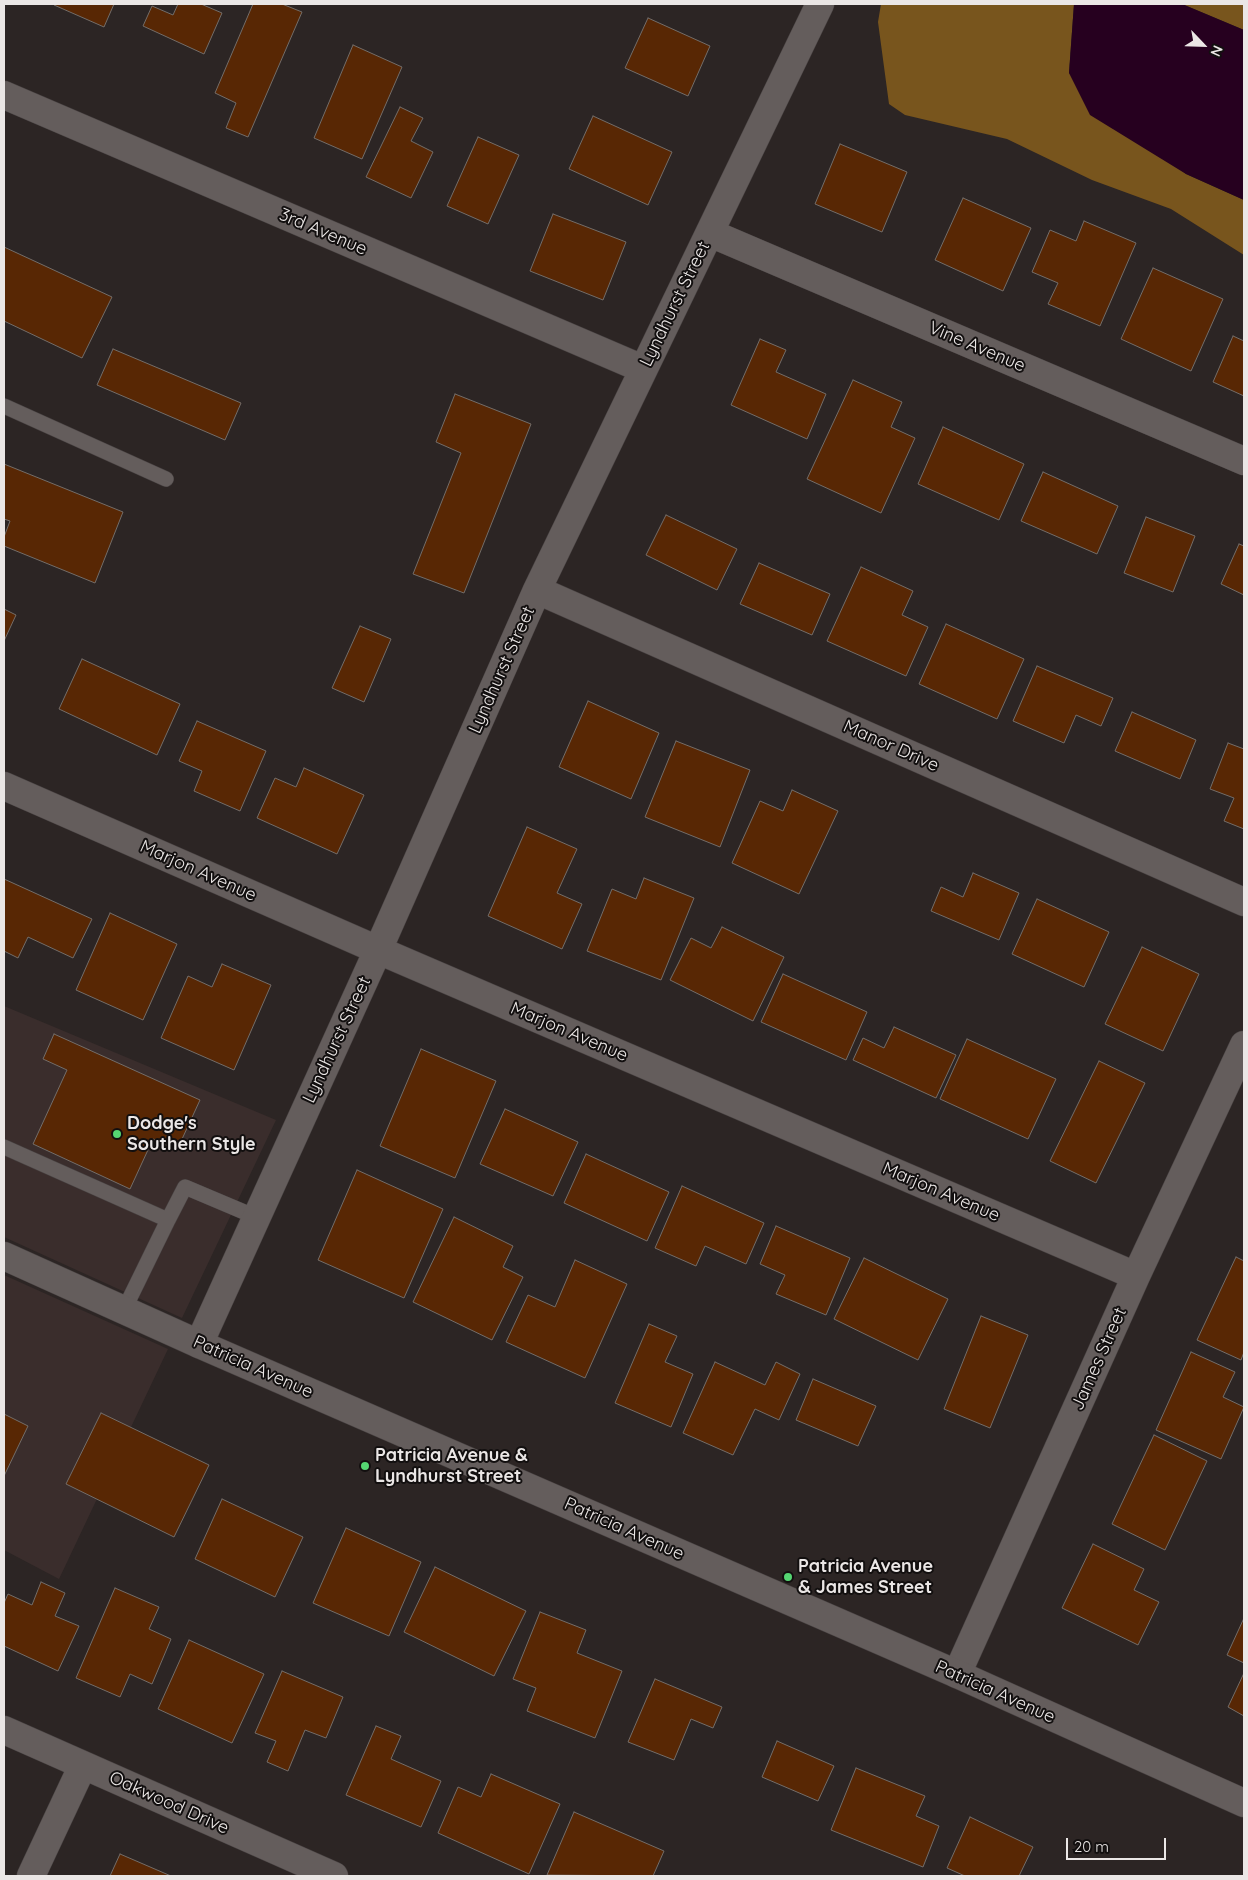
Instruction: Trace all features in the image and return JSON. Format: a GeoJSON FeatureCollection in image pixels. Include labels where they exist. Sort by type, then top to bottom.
{"type":"FeatureCollection","features":[{"type":"Feature","properties":{"kind":"street","name":"Lyndhurst Street"},"geometry":{"type":"LineString","coordinates":[[198,1344],[378,950],[537,590],[820,4]]}},
{"type":"Feature","properties":{"kind":"street","name":"3rd Avenue"},"geometry":{"type":"LineString","coordinates":[[4,94],[643,369]]}},
{"type":"Feature","properties":{"kind":"street","name":"Vine Avenue"},"geometry":{"type":"LineString","coordinates":[[710,233],[1244,461]]}},
{"type":"Feature","properties":{"kind":"street","name":"Manor Drive"},"geometry":{"type":"LineString","coordinates":[[537,590],[1244,902]]}},
{"type":"Feature","properties":{"kind":"street","name":"Marjon Avenue"},"geometry":{"type":"LineString","coordinates":[[4,786],[378,950],[1136,1276]]}},
{"type":"Feature","properties":{"kind":"street","name":"James Street"},"geometry":{"type":"LineString","coordinates":[[956,1674],[1136,1276],[1244,1045]]}},
{"type":"Feature","properties":{"kind":"street","name":"Patricia Avenue"},"geometry":{"type":"LineString","coordinates":[[4,1256],[198,1344],[956,1674],[1244,1803]]}},
{"type":"Feature","properties":{"kind":"street","name":"Oakwood Drive"},"geometry":{"type":"LineString","coordinates":[[4,1730],[334,1876]]}},
{"type":"Feature","properties":{"kind":"street"},"geometry":{"type":"LineString","coordinates":[[31,1876],[83,1765]]}},
{"type":"Feature","properties":{"kind":"lane"},"geometry":{"type":"LineString","coordinates":[[4,406],[166,478]]}},
{"type":"Feature","properties":{"kind":"lane"},"geometry":{"type":"LineString","coordinates":[[4,1147],[168,1220]]}},
{"type":"Feature","properties":{"kind":"lane"},"geometry":{"type":"LineString","coordinates":[[124,1310],[185,1187],[256,1217]]}},
{"type":"Feature","properties":{"kind":"shaded area"},"geometry":{"type":"Polygon","coordinates":[[[881,4],[1074,4],[1069,73],[1186,174],[1244,200],[1244,255],[1171,209],[1092,180],[1007,139],[905,115],[889,104],[878,22],[881,4]]]}},
{"type":"Feature","properties":{"kind":"shaded area"},"geometry":{"type":"Polygon","coordinates":[[[1074,4],[1182,4],[1244,30],[1244,200],[1186,174],[1090,115],[1069,73],[1074,4]]]}},
{"type":"Feature","properties":{"kind":"shaded area"},"geometry":{"type":"Polygon","coordinates":[[[1182,4],[1244,4],[1244,30],[1182,4]]]}},
{"type":"Feature","properties":{"kind":"shaded area"},"geometry":{"type":"Polygon","coordinates":[[[4,1006],[276,1120],[182,1318],[4,1237],[4,1006]]]}},
{"type":"Feature","properties":{"kind":"shaded area"},"geometry":{"type":"Polygon","coordinates":[[[4,1275],[168,1349],[59,1579],[4,1550],[4,1275]]]}},
{"type":"Feature","properties":{"kind":"building"},"geometry":{"type":"Polygon","coordinates":[[[55,4],[114,4],[104,27],[55,4]]]}},
{"type":"Feature","properties":{"kind":"building"},"geometry":{"type":"Polygon","coordinates":[[[178,4],[201,4],[222,13],[204,54],[143,26],[152,6],[173,15],[178,4]]]}},
{"type":"Feature","properties":{"kind":"building"},"geometry":{"type":"Polygon","coordinates":[[[253,4],[282,4],[302,12],[248,137],[226,128],[236,103],[215,93],[253,4]]]}},
{"type":"Feature","properties":{"kind":"building"},"geometry":{"type":"Polygon","coordinates":[[[648,18],[710,46],[688,96],[625,68],[648,18]]]}},
{"type":"Feature","properties":{"kind":"building"},"geometry":{"type":"Polygon","coordinates":[[[353,45],[402,67],[362,159],[314,138],[353,45]]]}},
{"type":"Feature","properties":{"kind":"building"},"geometry":{"type":"Polygon","coordinates":[[[400,107],[423,118],[411,141],[433,152],[411,198],[366,177],[400,107]]]}},
{"type":"Feature","properties":{"kind":"building"},"geometry":{"type":"Polygon","coordinates":[[[593,116],[672,152],[648,205],[569,169],[593,116]]]}},
{"type":"Feature","properties":{"kind":"building"},"geometry":{"type":"Polygon","coordinates":[[[478,137],[519,155],[488,224],[447,206],[478,137]]]}},
{"type":"Feature","properties":{"kind":"building"},"geometry":{"type":"Polygon","coordinates":[[[840,144],[907,172],[882,232],[815,204],[840,144]]]}},
{"type":"Feature","properties":{"kind":"building"},"geometry":{"type":"Polygon","coordinates":[[[963,198],[1031,228],[1003,291],[935,260],[963,198]]]}},
{"type":"Feature","properties":{"kind":"building"},"geometry":{"type":"Polygon","coordinates":[[[553,214],[626,242],[603,300],[530,271],[553,214]]]}},
{"type":"Feature","properties":{"kind":"building"},"geometry":{"type":"Polygon","coordinates":[[[1084,221],[1136,243],[1100,326],[1048,304],[1058,283],[1032,272],[1050,230],[1076,241],[1084,221]]]}},
{"type":"Feature","properties":{"kind":"building"},"geometry":{"type":"Polygon","coordinates":[[[4,247],[112,297],[82,358],[4,321],[4,247]]]}},
{"type":"Feature","properties":{"kind":"building"},"geometry":{"type":"Polygon","coordinates":[[[1153,268],[1223,299],[1191,371],[1121,339],[1153,268]]]}},
{"type":"Feature","properties":{"kind":"building"},"geometry":{"type":"Polygon","coordinates":[[[1233,336],[1244,341],[1244,396],[1213,382],[1233,336]]]}},
{"type":"Feature","properties":{"kind":"building"},"geometry":{"type":"Polygon","coordinates":[[[760,339],[786,350],[776,372],[826,394],[807,439],[731,405],[760,339]]]}},
{"type":"Feature","properties":{"kind":"building"},"geometry":{"type":"Polygon","coordinates":[[[113,349],[241,403],[225,440],[97,385],[113,349]]]}},
{"type":"Feature","properties":{"kind":"building"},"geometry":{"type":"Polygon","coordinates":[[[853,380],[902,402],[891,427],[915,438],[881,513],[807,479],[853,380]]]}},
{"type":"Feature","properties":{"kind":"building"},"geometry":{"type":"Polygon","coordinates":[[[455,394],[531,424],[464,593],[413,574],[461,453],[436,442],[455,394]]]}},
{"type":"Feature","properties":{"kind":"building"},"geometry":{"type":"Polygon","coordinates":[[[943,427],[1024,464],[999,520],[918,484],[943,427]]]}},
{"type":"Feature","properties":{"kind":"building"},"geometry":{"type":"Polygon","coordinates":[[[4,464],[123,512],[95,583],[4,546],[4,537],[10,521],[4,519],[4,464]]]}},
{"type":"Feature","properties":{"kind":"building"},"geometry":{"type":"Polygon","coordinates":[[[1043,472],[1118,506],[1097,554],[1021,521],[1043,472]]]}},
{"type":"Feature","properties":{"kind":"building"},"geometry":{"type":"Polygon","coordinates":[[[666,515],[737,549],[717,590],[646,555],[666,515]]]}},
{"type":"Feature","properties":{"kind":"building"},"geometry":{"type":"Polygon","coordinates":[[[1146,517],[1195,536],[1173,592],[1124,573],[1146,517]]]}},
{"type":"Feature","properties":{"kind":"building"},"geometry":{"type":"Polygon","coordinates":[[[1239,544],[1244,546],[1244,595],[1221,584],[1239,544]]]}},
{"type":"Feature","properties":{"kind":"building"},"geometry":{"type":"Polygon","coordinates":[[[759,563],[830,594],[812,635],[740,604],[759,563]]]}},
{"type":"Feature","properties":{"kind":"building"},"geometry":{"type":"Polygon","coordinates":[[[861,567],[913,591],[902,615],[928,627],[906,676],[827,641],[861,567]]]}},
{"type":"Feature","properties":{"kind":"building"},"geometry":{"type":"Polygon","coordinates":[[[4,609],[16,615],[4,641],[4,609]]]}},
{"type":"Feature","properties":{"kind":"building"},"geometry":{"type":"Polygon","coordinates":[[[946,624],[1024,659],[997,719],[919,684],[946,624]]]}},
{"type":"Feature","properties":{"kind":"building"},"geometry":{"type":"Polygon","coordinates":[[[360,626],[391,639],[364,702],[332,688],[360,626]]]}},
{"type":"Feature","properties":{"kind":"building"},"geometry":{"type":"Polygon","coordinates":[[[82,659],[180,704],[157,755],[59,709],[82,659]]]}},
{"type":"Feature","properties":{"kind":"building"},"geometry":{"type":"Polygon","coordinates":[[[1037,666],[1113,698],[1101,726],[1076,715],[1064,743],[1013,721],[1037,666]]]}},
{"type":"Feature","properties":{"kind":"building"},"geometry":{"type":"Polygon","coordinates":[[[588,701],[659,733],[631,799],[559,767],[588,701]]]}},
{"type":"Feature","properties":{"kind":"building"},"geometry":{"type":"Polygon","coordinates":[[[1132,712],[1196,740],[1180,779],[1115,751],[1132,712]]]}},
{"type":"Feature","properties":{"kind":"building"},"geometry":{"type":"Polygon","coordinates":[[[197,721],[266,751],[240,811],[194,791],[202,771],[179,761],[197,721]]]}},
{"type":"Feature","properties":{"kind":"building"},"geometry":{"type":"Polygon","coordinates":[[[676,741],[750,770],[720,847],[645,817],[676,741]]]}},
{"type":"Feature","properties":{"kind":"building"},"geometry":{"type":"Polygon","coordinates":[[[1228,743],[1244,749],[1244,829],[1224,821],[1234,798],[1210,789],[1228,743]]]}},
{"type":"Feature","properties":{"kind":"building"},"geometry":{"type":"Polygon","coordinates":[[[304,768],[364,795],[337,854],[257,818],[275,778],[296,787],[304,768]]]}},
{"type":"Feature","properties":{"kind":"building"},"geometry":{"type":"Polygon","coordinates":[[[792,790],[838,811],[799,894],[732,863],[760,801],[783,811],[792,790]]]}},
{"type":"Feature","properties":{"kind":"building"},"geometry":{"type":"Polygon","coordinates":[[[527,827],[577,849],[557,893],[582,904],[562,949],[488,916],[527,827]]]}},
{"type":"Feature","properties":{"kind":"building"},"geometry":{"type":"Polygon","coordinates":[[[973,873],[1019,893],[999,940],[931,911],[941,887],[963,897],[973,873]]]}},
{"type":"Feature","properties":{"kind":"building"},"geometry":{"type":"Polygon","coordinates":[[[644,878],[694,898],[661,980],[587,951],[612,889],[636,899],[644,878]]]}},
{"type":"Feature","properties":{"kind":"building"},"geometry":{"type":"Polygon","coordinates":[[[4,879],[92,919],[73,958],[28,937],[18,958],[4,951],[4,879]]]}},
{"type":"Feature","properties":{"kind":"building"},"geometry":{"type":"Polygon","coordinates":[[[1037,899],[1109,932],[1084,987],[1012,954],[1037,899]]]}},
{"type":"Feature","properties":{"kind":"building"},"geometry":{"type":"Polygon","coordinates":[[[110,913],[177,944],[143,1020],[76,990],[110,913]]]}},
{"type":"Feature","properties":{"kind":"building"},"geometry":{"type":"Polygon","coordinates":[[[722,927],[784,957],[753,1021],[670,980],[691,938],[711,948],[722,927]]]}},
{"type":"Feature","properties":{"kind":"building"},"geometry":{"type":"Polygon","coordinates":[[[1142,947],[1199,974],[1163,1051],[1105,1024],[1142,947]]]}},
{"type":"Feature","properties":{"kind":"building"},"geometry":{"type":"Polygon","coordinates":[[[222,964],[271,985],[234,1070],[161,1038],[188,976],[212,987],[222,964]]]}},
{"type":"Feature","properties":{"kind":"building"},"geometry":{"type":"Polygon","coordinates":[[[783,974],[867,1012],[846,1060],[761,1022],[783,974]]]}},
{"type":"Feature","properties":{"kind":"building"},"geometry":{"type":"Polygon","coordinates":[[[894,1027],[956,1055],[936,1098],[853,1060],[863,1038],[884,1048],[894,1027]]]}},
{"type":"Feature","properties":{"kind":"building"},"geometry":{"type":"Polygon","coordinates":[[[54,1034],[200,1100],[177,1150],[153,1139],[130,1189],[33,1144],[67,1070],[43,1059],[54,1034]]]}},
{"type":"Feature","properties":{"kind":"building"},"geometry":{"type":"Polygon","coordinates":[[[967,1039],[1056,1079],[1028,1139],[940,1099],[967,1039]]]}},
{"type":"Feature","properties":{"kind":"building"},"geometry":{"type":"Polygon","coordinates":[[[421,1049],[496,1081],[455,1178],[380,1146],[421,1049]]]}},
{"type":"Feature","properties":{"kind":"building"},"geometry":{"type":"Polygon","coordinates":[[[1099,1061],[1145,1083],[1096,1183],[1050,1161],[1099,1061]]]}},
{"type":"Feature","properties":{"kind":"building"},"geometry":{"type":"Polygon","coordinates":[[[505,1109],[578,1142],[553,1196],[480,1164],[505,1109]]]}},
{"type":"Feature","properties":{"kind":"building"},"geometry":{"type":"Polygon","coordinates":[[[586,1154],[669,1192],[647,1241],[564,1203],[586,1154]]]}},
{"type":"Feature","properties":{"kind":"building"},"geometry":{"type":"Polygon","coordinates":[[[357,1170],[443,1209],[404,1298],[318,1260],[357,1170]]]}},
{"type":"Feature","properties":{"kind":"building"},"geometry":{"type":"Polygon","coordinates":[[[682,1186],[764,1223],[746,1264],[705,1246],[696,1266],[655,1248],[682,1186]]]}},
{"type":"Feature","properties":{"kind":"building"},"geometry":{"type":"Polygon","coordinates":[[[454,1217],[513,1246],[503,1267],[523,1277],[492,1340],[413,1302],[454,1217]]]}},
{"type":"Feature","properties":{"kind":"building"},"geometry":{"type":"Polygon","coordinates":[[[776,1226],[850,1258],[826,1315],[776,1294],[785,1275],[760,1264],[776,1226]]]}},
{"type":"Feature","properties":{"kind":"building"},"geometry":{"type":"Polygon","coordinates":[[[1236,1257],[1244,1261],[1244,1352],[1241,1360],[1197,1340],[1236,1257]]]}},
{"type":"Feature","properties":{"kind":"building"},"geometry":{"type":"Polygon","coordinates":[[[864,1258],[948,1299],[918,1360],[834,1319],[864,1258]]]}},
{"type":"Feature","properties":{"kind":"building"},"geometry":{"type":"Polygon","coordinates":[[[575,1260],[627,1284],[585,1378],[506,1342],[528,1295],[555,1307],[575,1260]]]}},
{"type":"Feature","properties":{"kind":"building"},"geometry":{"type":"Polygon","coordinates":[[[981,1316],[1028,1335],[990,1428],[944,1409],[981,1316]]]}},
{"type":"Feature","properties":{"kind":"building"},"geometry":{"type":"Polygon","coordinates":[[[649,1324],[677,1336],[665,1362],[693,1374],[671,1427],[615,1403],[649,1324]]]}},
{"type":"Feature","properties":{"kind":"building"},"geometry":{"type":"Polygon","coordinates":[[[1191,1352],[1235,1372],[1223,1397],[1244,1407],[1221,1459],[1156,1430],[1191,1352]]]}},
{"type":"Feature","properties":{"kind":"building"},"geometry":{"type":"Polygon","coordinates":[[[715,1362],[765,1385],[776,1362],[800,1374],[779,1420],[755,1409],[733,1455],[683,1433],[715,1362]]]}},
{"type":"Feature","properties":{"kind":"building"},"geometry":{"type":"Polygon","coordinates":[[[813,1379],[876,1406],[858,1446],[796,1420],[813,1379]]]}},
{"type":"Feature","properties":{"kind":"building"},"geometry":{"type":"Polygon","coordinates":[[[101,1413],[209,1465],[174,1537],[66,1484],[101,1413]]]}},
{"type":"Feature","properties":{"kind":"building"},"geometry":{"type":"Polygon","coordinates":[[[4,1414],[28,1426],[4,1476],[4,1414]]]}},
{"type":"Feature","properties":{"kind":"building"},"geometry":{"type":"Polygon","coordinates":[[[1154,1435],[1207,1461],[1165,1550],[1112,1524],[1154,1435]]]}},
{"type":"Feature","properties":{"kind":"building"},"geometry":{"type":"Polygon","coordinates":[[[222,1499],[303,1537],[275,1597],[195,1559],[222,1499]]]}},
{"type":"Feature","properties":{"kind":"building"},"geometry":{"type":"Polygon","coordinates":[[[346,1528],[421,1562],[389,1636],[313,1603],[346,1528]]]}},
{"type":"Feature","properties":{"kind":"building"},"geometry":{"type":"Polygon","coordinates":[[[1093,1544],[1144,1569],[1134,1590],[1159,1602],[1138,1645],[1062,1608],[1093,1544]]]}},
{"type":"Feature","properties":{"kind":"building"},"geometry":{"type":"Polygon","coordinates":[[[435,1567],[526,1611],[494,1676],[404,1632],[435,1567]]]}},
{"type":"Feature","properties":{"kind":"building"},"geometry":{"type":"Polygon","coordinates":[[[41,1582],[65,1593],[55,1616],[79,1626],[58,1671],[4,1646],[4,1603],[8,1594],[32,1605],[41,1582]]]}},
{"type":"Feature","properties":{"kind":"building"},"geometry":{"type":"Polygon","coordinates":[[[115,1588],[159,1607],[149,1629],[171,1639],[152,1684],[130,1674],[120,1697],[76,1678],[115,1588]]]}},
{"type":"Feature","properties":{"kind":"building"},"geometry":{"type":"Polygon","coordinates":[[[540,1612],[586,1630],[577,1653],[622,1671],[595,1738],[527,1711],[536,1688],[513,1679],[540,1612]]]}},
{"type":"Feature","properties":{"kind":"building"},"geometry":{"type":"Polygon","coordinates":[[[1244,1618],[1244,1663],[1227,1655],[1244,1618]]]}},
{"type":"Feature","properties":{"kind":"building"},"geometry":{"type":"Polygon","coordinates":[[[189,1640],[264,1674],[232,1743],[158,1709],[189,1640]]]}},
{"type":"Feature","properties":{"kind":"building"},"geometry":{"type":"Polygon","coordinates":[[[282,1671],[343,1697],[326,1738],[305,1730],[288,1771],[267,1762],[276,1741],[255,1733],[282,1671]]]}},
{"type":"Feature","properties":{"kind":"building"},"geometry":{"type":"Polygon","coordinates":[[[1244,1673],[1244,1716],[1228,1707],[1244,1673]]]}},
{"type":"Feature","properties":{"kind":"building"},"geometry":{"type":"Polygon","coordinates":[[[655,1679],[722,1707],[713,1728],[691,1719],[674,1760],[628,1742],[655,1679]]]}},
{"type":"Feature","properties":{"kind":"building"},"geometry":{"type":"Polygon","coordinates":[[[376,1726],[401,1736],[391,1759],[441,1781],[421,1827],[346,1795],[376,1726]]]}},
{"type":"Feature","properties":{"kind":"building"},"geometry":{"type":"Polygon","coordinates":[[[777,1741],[834,1766],[818,1801],[762,1777],[777,1741]]]}},
{"type":"Feature","properties":{"kind":"building"},"geometry":{"type":"Polygon","coordinates":[[[856,1768],[925,1796],[916,1816],[939,1826],[923,1867],[831,1830],[856,1768]]]}},
{"type":"Feature","properties":{"kind":"building"},"geometry":{"type":"Polygon","coordinates":[[[491,1774],[560,1804],[529,1874],[438,1833],[458,1787],[481,1797],[491,1774]]]}},
{"type":"Feature","properties":{"kind":"building"},"geometry":{"type":"Polygon","coordinates":[[[574,1812],[664,1851],[653,1876],[547,1875],[574,1812]]]}},
{"type":"Feature","properties":{"kind":"building"},"geometry":{"type":"Polygon","coordinates":[[[970,1817],[1033,1847],[1019,1876],[965,1876],[947,1868],[970,1817]]]}},
{"type":"Feature","properties":{"kind":"building"},"geometry":{"type":"Polygon","coordinates":[[[120,1854],[171,1876],[110,1876],[120,1854]]]}},
{"type":"Feature","properties":{"kind":"place","name":"Dodge's Southern Style"},"geometry":{"type":"Point","coordinates":[117,1134]}},
{"type":"Feature","properties":{"kind":"place","name":"Patricia Avenue & Lyndhurst Street"},"geometry":{"type":"Point","coordinates":[365,1466]}},
{"type":"Feature","properties":{"kind":"place","name":"Patricia Avenue & James Street"},"geometry":{"type":"Point","coordinates":[788,1577]}}]}
